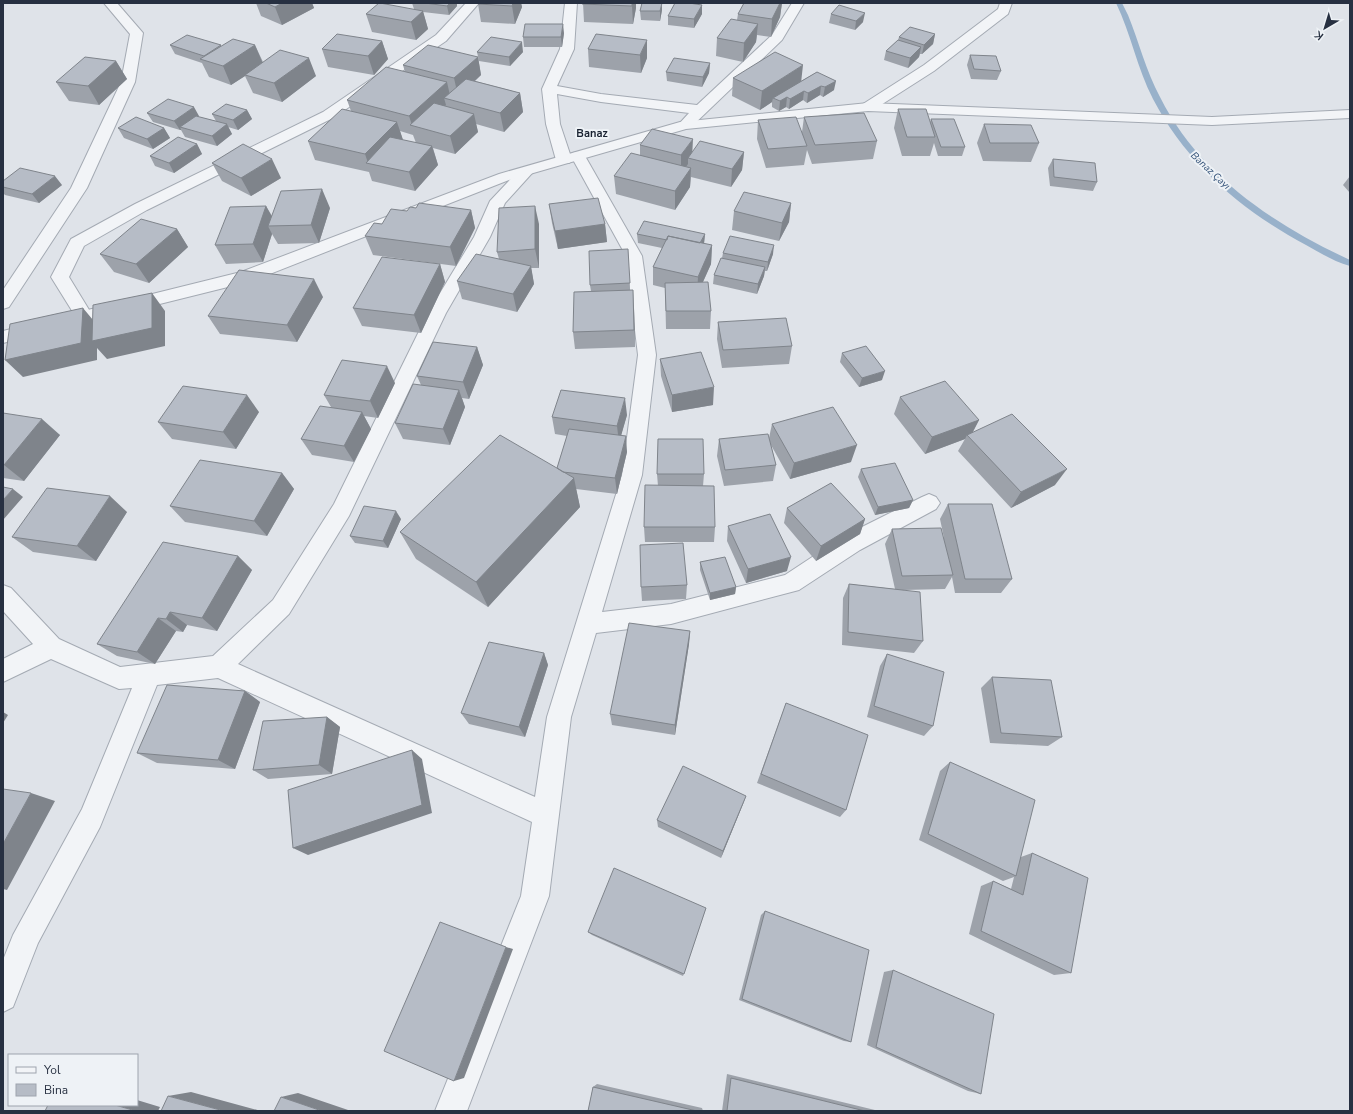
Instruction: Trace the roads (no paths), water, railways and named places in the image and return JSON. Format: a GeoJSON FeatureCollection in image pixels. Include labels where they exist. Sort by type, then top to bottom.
{"type":"FeatureCollection","features":[{"type":"Feature","properties":{"kind":"street"},"geometry":{"type":"LineString","coordinates":[[3,303],[79,188],[128,82],[137,33],[110,3]]}},
{"type":"Feature","properties":{"kind":"street"},"geometry":{"type":"LineString","coordinates":[[85,318],[60,277],[77,243],[141,207],[328,115],[442,38],[473,3]]}},
{"type":"Feature","properties":{"kind":"street"},"geometry":{"type":"LineString","coordinates":[[452,1111],[535,896],[559,717],[632,475],[647,355],[634,256],[571,158],[553,124],[549,89],[567,49],[570,3]]}},
{"type":"Feature","properties":{"kind":"street"},"geometry":{"type":"LineString","coordinates":[[685,125],[777,37],[798,3]]}},
{"type":"Feature","properties":{"kind":"street"},"geometry":{"type":"LineString","coordinates":[[868,107],[929,68],[1004,11],[1006,3]]}},
{"type":"Feature","properties":{"kind":"street"},"geometry":{"type":"LineString","coordinates":[[549,89],[601,98],[700,110]]}},
{"type":"Feature","properties":{"kind":"street"},"geometry":{"type":"LineString","coordinates":[[3,337],[85,318],[246,277],[497,180],[685,125],[868,107],[1212,121],[1350,114]]}},
{"type":"Feature","properties":{"kind":"street"},"geometry":{"type":"LineString","coordinates":[[219,667],[281,608],[342,510],[437,313],[482,237],[498,201],[526,171]]}},
{"type":"Feature","properties":{"kind":"street"},"geometry":{"type":"LineString","coordinates":[[587,624],[671,614],[790,583],[852,543],[929,503]]}},
{"type":"Feature","properties":{"kind":"street"},"geometry":{"type":"LineString","coordinates":[[3,595],[51,647],[119,678],[219,667],[546,815]]}},
{"type":"Feature","properties":{"kind":"street"},"geometry":{"type":"LineString","coordinates":[[3,671],[51,647]]}},
{"type":"Feature","properties":{"kind":"street"},"geometry":{"type":"LineString","coordinates":[[3,997],[27,935],[91,818],[149,675]]}},
{"type":"Feature","properties":{"kind":"waterway","name":"Banaz Çayı"},"geometry":{"type":"LineString","coordinates":[[1119,3],[1130,27],[1151,88],[1173,127],[1193,153],[1239,198],[1265,217],[1321,250],[1350,263]]}},
{"type":"Feature","properties":{"kind":"district","name":"Banaz"},"geometry":{"type":"Point","coordinates":[592,133]}}]}
